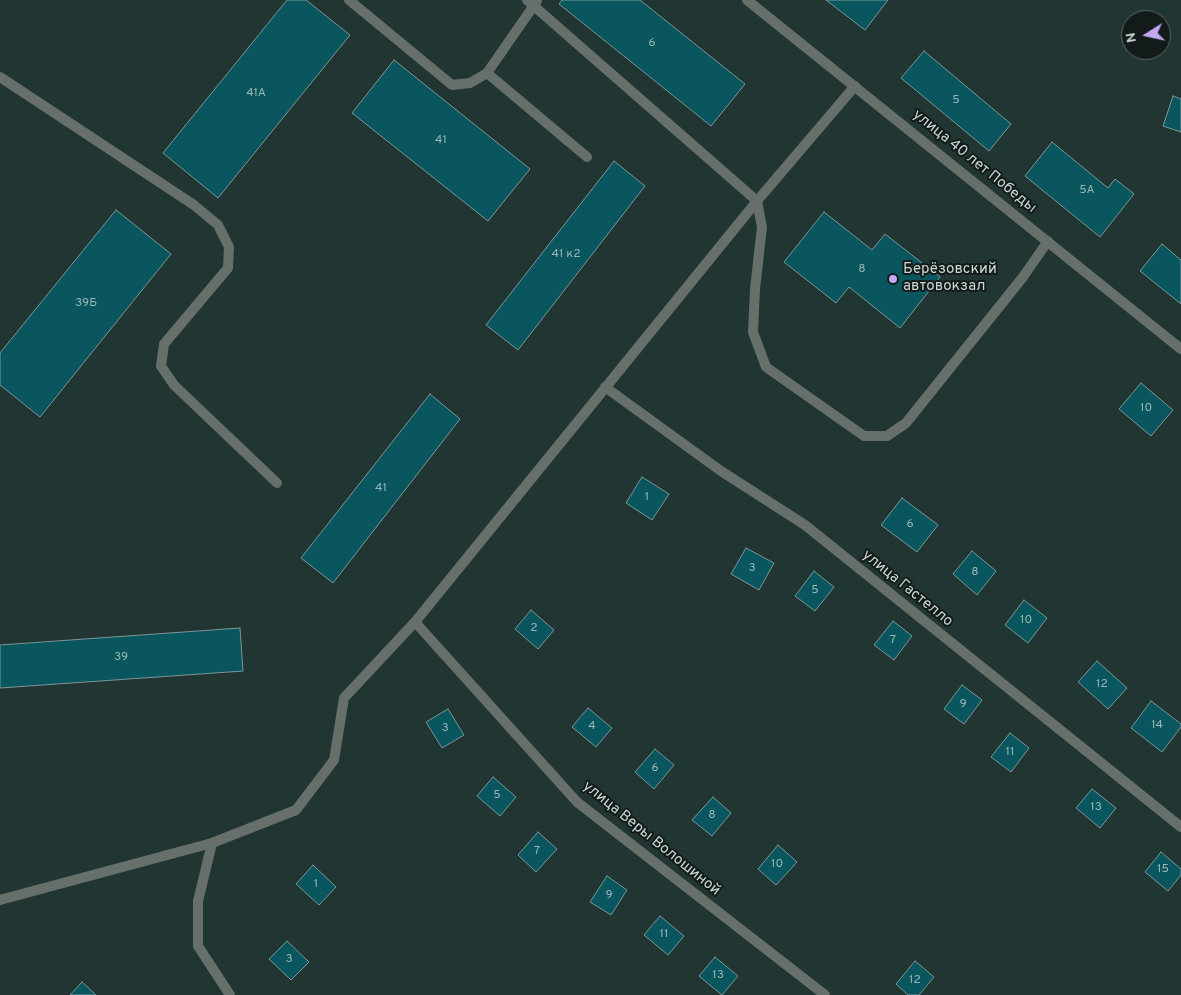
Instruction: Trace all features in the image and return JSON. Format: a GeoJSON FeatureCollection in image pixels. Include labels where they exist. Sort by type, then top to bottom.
{"type":"FeatureCollection","features":[{"type":"Feature","properties":{"kind":"street"},"geometry":{"type":"LineString","coordinates":[[350,0],[452,85],[470,83],[487,73],[533,2],[757,201],[762,227],[752,332],[766,367],[864,436],[887,436],[906,423],[1023,277],[1048,241]]}},
{"type":"Feature","properties":{"kind":"street","name":"улица 40 лет Победы"},"geometry":{"type":"LineString","coordinates":[[747,0],[1181,349]]}},
{"type":"Feature","properties":{"kind":"street"},"geometry":{"type":"LineString","coordinates":[[487,73],[587,158]]}},
{"type":"Feature","properties":{"kind":"street"},"geometry":{"type":"LineString","coordinates":[[0,77],[194,205],[218,225],[229,247],[228,268],[164,344],[161,366],[174,386],[278,483]]}},
{"type":"Feature","properties":{"kind":"street"},"geometry":{"type":"LineString","coordinates":[[0,900],[212,843],[296,810],[334,760],[344,698],[415,622],[757,201],[855,86]]}},
{"type":"Feature","properties":{"kind":"street","name":"улица Гастелло"},"geometry":{"type":"LineString","coordinates":[[605,387],[721,471],[805,525],[1181,827]]}},
{"type":"Feature","properties":{"kind":"street","name":"улица Веры Волошиной"},"geometry":{"type":"LineString","coordinates":[[415,622],[577,802],[825,995]]}},
{"type":"Feature","properties":{"kind":"street"},"geometry":{"type":"LineString","coordinates":[[212,843],[198,901],[198,946],[230,995]]}},
{"type":"Feature","properties":{"kind":"building"},"geometry":{"type":"Polygon","coordinates":[[[287,0],[306,0],[350,35],[218,198],[163,153],[287,0]]]}},
{"type":"Feature","properties":{"kind":"building"},"geometry":{"type":"Polygon","coordinates":[[[562,0],[640,0],[745,84],[711,126],[559,4],[562,0]]]}},
{"type":"Feature","properties":{"kind":"building"},"geometry":{"type":"Polygon","coordinates":[[[826,0],[888,0],[865,30],[826,0]]]}},
{"type":"Feature","properties":{"kind":"building"},"geometry":{"type":"Polygon","coordinates":[[[924,51],[1011,124],[989,151],[901,78],[924,51]]]}},
{"type":"Feature","properties":{"kind":"building"},"geometry":{"type":"Polygon","coordinates":[[[394,60],[530,169],[488,221],[352,113],[394,60]]]}},
{"type":"Feature","properties":{"kind":"building"},"geometry":{"type":"Polygon","coordinates":[[[1173,96],[1181,99],[1181,132],[1163,126],[1173,96]]]}},
{"type":"Feature","properties":{"kind":"building"},"geometry":{"type":"Polygon","coordinates":[[[1052,142],[1108,188],[1115,179],[1134,194],[1100,237],[1025,176],[1052,142]]]}},
{"type":"Feature","properties":{"kind":"building"},"geometry":{"type":"Polygon","coordinates":[[[614,161],[645,186],[518,350],[486,325],[614,161]]]}},
{"type":"Feature","properties":{"kind":"building"},"geometry":{"type":"Polygon","coordinates":[[[116,210],[171,254],[40,417],[0,385],[0,353],[116,210]]]}},
{"type":"Feature","properties":{"kind":"building"},"geometry":{"type":"Polygon","coordinates":[[[824,212],[872,250],[885,234],[940,277],[900,328],[849,287],[836,303],[784,262],[824,212]]]}},
{"type":"Feature","properties":{"kind":"building"},"geometry":{"type":"Polygon","coordinates":[[[1162,244],[1181,260],[1181,304],[1140,271],[1162,244]]]}},
{"type":"Feature","properties":{"kind":"building"},"geometry":{"type":"Polygon","coordinates":[[[1141,383],[1173,410],[1151,436],[1119,409],[1141,383]]]}},
{"type":"Feature","properties":{"kind":"building"},"geometry":{"type":"Polygon","coordinates":[[[430,394],[460,419],[333,583],[301,558],[430,394]]]}},
{"type":"Feature","properties":{"kind":"building"},"geometry":{"type":"Polygon","coordinates":[[[642,477],[669,494],[652,520],[626,503],[642,477]]]}},
{"type":"Feature","properties":{"kind":"building"},"geometry":{"type":"Polygon","coordinates":[[[902,498],[938,525],[917,552],[881,525],[902,498]]]}},
{"type":"Feature","properties":{"kind":"building"},"geometry":{"type":"Polygon","coordinates":[[[746,548],[774,563],[759,590],[731,574],[746,548]]]}},
{"type":"Feature","properties":{"kind":"building"},"geometry":{"type":"Polygon","coordinates":[[[972,551],[996,571],[977,595],[953,574],[972,551]]]}},
{"type":"Feature","properties":{"kind":"building"},"geometry":{"type":"Polygon","coordinates":[[[814,571],[834,587],[815,611],[795,596],[814,571]]]}},
{"type":"Feature","properties":{"kind":"building"},"geometry":{"type":"Polygon","coordinates":[[[1024,600],[1047,618],[1028,643],[1005,625],[1024,600]]]}},
{"type":"Feature","properties":{"kind":"building"},"geometry":{"type":"Polygon","coordinates":[[[531,610],[554,630],[538,649],[515,629],[531,610]]]}},
{"type":"Feature","properties":{"kind":"building"},"geometry":{"type":"Polygon","coordinates":[[[893,621],[912,636],[894,660],[874,645],[893,621]]]}},
{"type":"Feature","properties":{"kind":"building"},"geometry":{"type":"Polygon","coordinates":[[[240,628],[243,671],[0,688],[0,645],[240,628]]]}},
{"type":"Feature","properties":{"kind":"building"},"geometry":{"type":"Polygon","coordinates":[[[1097,661],[1127,688],[1108,709],[1078,682],[1097,661]]]}},
{"type":"Feature","properties":{"kind":"building"},"geometry":{"type":"Polygon","coordinates":[[[962,685],[982,700],[964,724],[944,709],[962,685]]]}},
{"type":"Feature","properties":{"kind":"building"},"geometry":{"type":"Polygon","coordinates":[[[1151,701],[1181,724],[1181,727],[1162,752],[1131,728],[1151,701]]]}},
{"type":"Feature","properties":{"kind":"building"},"geometry":{"type":"Polygon","coordinates":[[[588,708],[612,728],[596,747],[572,727],[588,708]]]}},
{"type":"Feature","properties":{"kind":"building"},"geometry":{"type":"Polygon","coordinates":[[[448,709],[464,735],[442,748],[426,722],[448,709]]]}},
{"type":"Feature","properties":{"kind":"building"},"geometry":{"type":"Polygon","coordinates":[[[1010,733],[1029,748],[1011,772],[991,757],[1010,733]]]}},
{"type":"Feature","properties":{"kind":"building"},"geometry":{"type":"Polygon","coordinates":[[[655,749],[674,765],[654,789],[635,772],[655,749]]]}},
{"type":"Feature","properties":{"kind":"building"},"geometry":{"type":"Polygon","coordinates":[[[493,777],[516,797],[500,816],[477,796],[493,777]]]}},
{"type":"Feature","properties":{"kind":"building"},"geometry":{"type":"Polygon","coordinates":[[[1092,789],[1116,808],[1100,828],[1076,808],[1092,789]]]}},
{"type":"Feature","properties":{"kind":"building"},"geometry":{"type":"Polygon","coordinates":[[[713,797],[731,813],[712,836],[692,820],[713,797]]]}},
{"type":"Feature","properties":{"kind":"building"},"geometry":{"type":"Polygon","coordinates":[[[538,832],[557,849],[536,872],[518,855],[538,832]]]}},
{"type":"Feature","properties":{"kind":"building"},"geometry":{"type":"Polygon","coordinates":[[[778,845],[797,862],[776,885],[758,869],[778,845]]]}},
{"type":"Feature","properties":{"kind":"building"},"geometry":{"type":"Polygon","coordinates":[[[1161,852],[1181,869],[1181,875],[1168,891],[1145,872],[1161,852]]]}},
{"type":"Feature","properties":{"kind":"building"},"geometry":{"type":"Polygon","coordinates":[[[313,865],[336,887],[319,905],[296,884],[313,865]]]}},
{"type":"Feature","properties":{"kind":"building"},"geometry":{"type":"Polygon","coordinates":[[[607,876],[627,890],[611,915],[590,902],[607,876]]]}},
{"type":"Feature","properties":{"kind":"building"},"geometry":{"type":"Polygon","coordinates":[[[660,916],[684,936],[668,955],[644,935],[660,916]]]}},
{"type":"Feature","properties":{"kind":"building"},"geometry":{"type":"Polygon","coordinates":[[[287,941],[309,962],[291,980],[269,959],[287,941]]]}},
{"type":"Feature","properties":{"kind":"building"},"geometry":{"type":"Polygon","coordinates":[[[715,957],[738,976],[722,995],[699,976],[715,957]]]}},
{"type":"Feature","properties":{"kind":"building"},"geometry":{"type":"Polygon","coordinates":[[[915,961],[934,977],[919,995],[908,995],[896,984],[915,961]]]}},
{"type":"Feature","properties":{"kind":"building"},"geometry":{"type":"Polygon","coordinates":[[[82,982],[96,995],[70,995],[82,982]]]}},
{"type":"Feature","properties":{"kind":"place","name":"Берёзовский автовокзал"},"geometry":{"type":"Point","coordinates":[893,279]}}]}
